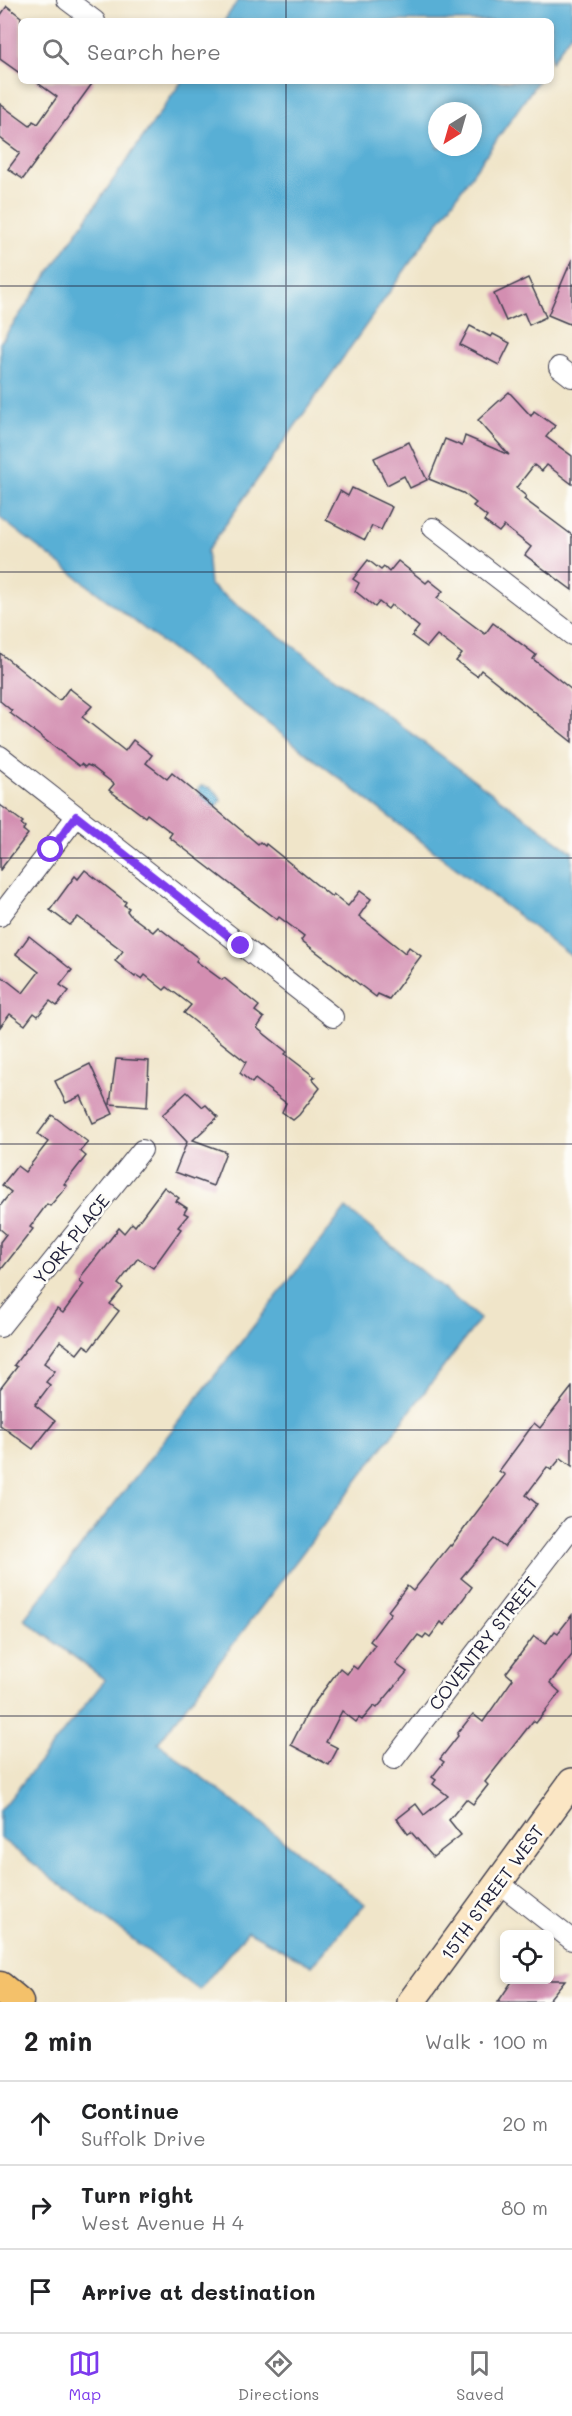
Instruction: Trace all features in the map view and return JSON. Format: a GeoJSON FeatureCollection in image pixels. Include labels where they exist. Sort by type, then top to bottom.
{"type":"FeatureCollection","features":[{"type":"Feature","properties":{"kind":"main road"},"geometry":{"type":"LineString","coordinates":[[0,1988],[18,2002]]}},
{"type":"Feature","properties":{"kind":"street"},"geometry":{"type":"LineString","coordinates":[[68,0],[91,18]]}},
{"type":"Feature","properties":{"kind":"street"},"geometry":{"type":"LineString","coordinates":[[433,528],[572,634]]}},
{"type":"Feature","properties":{"kind":"street"},"geometry":{"type":"LineString","coordinates":[[0,756],[333,1017]]}},
{"type":"Feature","properties":{"kind":"street"},"geometry":{"type":"LineString","coordinates":[[0,916],[76,816]]}},
{"type":"Feature","properties":{"kind":"street","name":"YORK PLACE"},"geometry":{"type":"LineString","coordinates":[[0,1327],[142,1150]]}},
{"type":"Feature","properties":{"kind":"street","name":"COVENTRY STREET"},"geometry":{"type":"LineString","coordinates":[[394,1759],[572,1527]]}},
{"type":"Feature","properties":{"kind":"street","name":"15TH STREET WEST"},"geometry":{"type":"LineString","coordinates":[[411,2002],[572,1782]]}},
{"type":"Feature","properties":{"kind":"street"},"geometry":{"type":"LineString","coordinates":[[499,1883],[572,1940]]}},
{"type":"Feature","properties":{"kind":"water"},"geometry":{"type":"Polygon","coordinates":[[[238,0],[572,0],[572,32],[554,58],[554,18],[226,18],[238,0]]]}},
{"type":"Feature","properties":{"kind":"water"},"geometry":{"type":"Polygon","coordinates":[[[180,84],[536,84],[207,551],[210,585],[572,852],[572,957],[0,518],[0,343],[180,84]]]}},
{"type":"Feature","properties":{"kind":"water"},"geometry":{"type":"Polygon","coordinates":[[[201,786],[210,788],[217,794],[221,800],[217,807],[208,804],[203,799],[198,789],[201,786]]]}},
{"type":"Feature","properties":{"kind":"water"},"geometry":{"type":"Polygon","coordinates":[[[346,1208],[480,1319],[158,1743],[365,1904],[312,1966],[248,1931],[199,1990],[0,1838],[0,1811],[105,1680],[24,1619],[346,1208]]]}},
{"type":"Feature","properties":{"kind":"building"},"geometry":{"type":"Polygon","coordinates":[[[7,6],[21,17],[18,18],[18,72],[0,59],[0,16],[7,6]]]}},
{"type":"Feature","properties":{"kind":"building"},"geometry":{"type":"Polygon","coordinates":[[[39,84],[92,84],[23,179],[8,169],[20,153],[0,138],[0,104],[30,126],[33,121],[38,124],[57,97],[39,84]]]}},
{"type":"Feature","properties":{"kind":"building"},"geometry":{"type":"Polygon","coordinates":[[[572,259],[572,325],[548,315],[572,259]]]}},
{"type":"Feature","properties":{"kind":"building"},"geometry":{"type":"Polygon","coordinates":[[[528,278],[546,317],[529,325],[524,313],[506,321],[494,294],[528,278]]]}},
{"type":"Feature","properties":{"kind":"building"},"geometry":{"type":"Polygon","coordinates":[[[470,326],[491,337],[493,334],[510,343],[499,365],[460,345],[470,326]]]}},
{"type":"Feature","properties":{"kind":"building"},"geometry":{"type":"Polygon","coordinates":[[[509,392],[531,416],[534,411],[555,426],[546,437],[572,456],[572,484],[547,465],[542,471],[534,465],[516,488],[526,496],[524,499],[572,535],[572,590],[525,555],[531,547],[504,526],[499,532],[484,521],[487,517],[473,506],[476,503],[463,493],[429,479],[445,439],[462,446],[465,436],[509,455],[478,420],[509,392]]]}},
{"type":"Feature","properties":{"kind":"building"},"geometry":{"type":"Polygon","coordinates":[[[409,442],[427,480],[410,488],[404,476],[387,485],[374,458],[409,442]]]}},
{"type":"Feature","properties":{"kind":"building"},"geometry":{"type":"Polygon","coordinates":[[[352,488],[392,507],[381,530],[372,526],[365,540],[326,520],[340,491],[348,496],[352,488]]]}},
{"type":"Feature","properties":{"kind":"building"},"geometry":{"type":"Polygon","coordinates":[[[368,560],[381,570],[384,567],[389,572],[398,561],[426,583],[429,580],[443,591],[437,598],[485,634],[493,623],[536,655],[533,659],[572,690],[572,742],[481,670],[477,676],[456,661],[462,654],[437,635],[427,647],[412,636],[419,627],[391,605],[388,609],[379,602],[375,607],[355,591],[359,583],[353,579],[368,560]]]}},
{"type":"Feature","properties":{"kind":"building"},"geometry":{"type":"Polygon","coordinates":[[[0,653],[58,700],[69,688],[92,706],[82,717],[125,751],[133,740],[152,755],[146,763],[167,779],[172,773],[258,844],[260,842],[265,846],[266,844],[332,897],[333,894],[348,906],[360,891],[371,899],[359,916],[405,953],[409,947],[421,956],[389,999],[378,994],[376,997],[301,940],[304,936],[279,917],[277,920],[169,837],[172,833],[147,814],[145,817],[109,790],[114,784],[92,767],[87,765],[85,767],[81,764],[79,766],[10,713],[12,711],[0,701],[0,653]]]}},
{"type":"Feature","properties":{"kind":"building"},"geometry":{"type":"Polygon","coordinates":[[[0,805],[23,822],[21,824],[25,827],[23,830],[28,834],[0,870],[0,805]]]}},
{"type":"Feature","properties":{"kind":"building"},"geometry":{"type":"Polygon","coordinates":[[[85,870],[126,902],[124,905],[129,908],[127,911],[130,915],[153,932],[158,927],[198,958],[196,961],[222,980],[224,978],[259,1006],[255,1011],[264,1018],[257,1028],[315,1077],[312,1079],[320,1088],[299,1115],[293,1120],[282,1112],[286,1103],[255,1079],[252,1083],[240,1073],[246,1062],[184,1013],[191,1005],[167,987],[164,990],[145,975],[142,979],[136,975],[135,977],[115,961],[123,951],[78,917],[70,925],[50,910],[75,876],[78,879],[85,870]]]}},
{"type":"Feature","properties":{"kind":"building"},"geometry":{"type":"Polygon","coordinates":[[[29,936],[72,970],[60,985],[69,991],[57,1006],[50,1001],[38,1016],[34,1013],[25,1025],[10,1014],[0,1027],[0,975],[23,993],[39,972],[16,954],[29,936]]]}},
{"type":"Feature","properties":{"kind":"building"},"geometry":{"type":"Polygon","coordinates":[[[116,1059],[149,1061],[147,1107],[110,1104],[116,1059]]]}},
{"type":"Feature","properties":{"kind":"building"},"geometry":{"type":"Polygon","coordinates":[[[90,1064],[113,1114],[93,1123],[81,1096],[66,1103],[55,1081],[90,1064]]]}},
{"type":"Feature","properties":{"kind":"building"},"geometry":{"type":"Polygon","coordinates":[[[187,1092],[203,1107],[206,1105],[218,1117],[193,1140],[226,1152],[213,1186],[175,1172],[187,1142],[162,1115],[187,1092]]]}},
{"type":"Feature","properties":{"kind":"building"},"geometry":{"type":"Polygon","coordinates":[[[52,1115],[88,1142],[80,1151],[86,1156],[64,1184],[67,1186],[50,1206],[47,1204],[30,1227],[33,1229],[0,1271],[0,1242],[6,1234],[0,1229],[0,1206],[11,1192],[2,1185],[17,1166],[25,1172],[48,1142],[38,1134],[52,1115]]]}},
{"type":"Feature","properties":{"kind":"building"},"geometry":{"type":"Polygon","coordinates":[[[164,1187],[179,1198],[176,1201],[187,1208],[184,1213],[188,1215],[178,1227],[181,1229],[153,1268],[138,1258],[118,1284],[123,1288],[110,1304],[119,1311],[90,1349],[84,1345],[77,1354],[60,1341],[44,1363],[55,1371],[46,1382],[50,1385],[35,1405],[55,1421],[33,1449],[0,1425],[0,1389],[17,1367],[14,1365],[57,1309],[63,1313],[84,1284],[80,1281],[82,1275],[119,1228],[124,1233],[132,1223],[135,1226],[164,1187]]]}},
{"type":"Feature","properties":{"kind":"building"},"geometry":{"type":"Polygon","coordinates":[[[572,1387],[572,1466],[561,1458],[551,1470],[547,1467],[526,1495],[537,1504],[504,1547],[494,1539],[461,1578],[472,1587],[444,1625],[441,1622],[430,1637],[426,1634],[423,1638],[418,1635],[396,1664],[407,1672],[377,1708],[374,1706],[362,1720],[359,1718],[356,1722],[342,1711],[326,1742],[338,1748],[329,1765],[291,1745],[309,1710],[340,1668],[347,1674],[353,1666],[357,1669],[375,1645],[370,1641],[391,1613],[388,1611],[407,1586],[413,1591],[451,1546],[505,1475],[499,1471],[534,1423],[540,1428],[572,1387]]]}},
{"type":"Feature","properties":{"kind":"building"},"geometry":{"type":"Polygon","coordinates":[[[572,1615],[572,1655],[550,1683],[560,1692],[536,1723],[533,1721],[485,1782],[488,1785],[473,1804],[466,1799],[449,1820],[461,1835],[433,1857],[411,1832],[408,1834],[397,1819],[416,1804],[424,1815],[448,1796],[433,1784],[436,1780],[432,1777],[444,1762],[440,1759],[458,1736],[457,1734],[473,1714],[483,1722],[513,1679],[506,1673],[534,1636],[545,1644],[555,1631],[558,1633],[572,1615]]]}},
{"type":"Feature","properties":{"kind":"building"},"geometry":{"type":"Polygon","coordinates":[[[554,1980],[565,1980],[547,2002],[498,2002],[510,1984],[554,1984],[554,1980]]]}},
{"type":"Feature","properties":{"kind":"route"},"geometry":{"type":"LineString","coordinates":[[51,850],[76,816],[241,946]]}}]}
